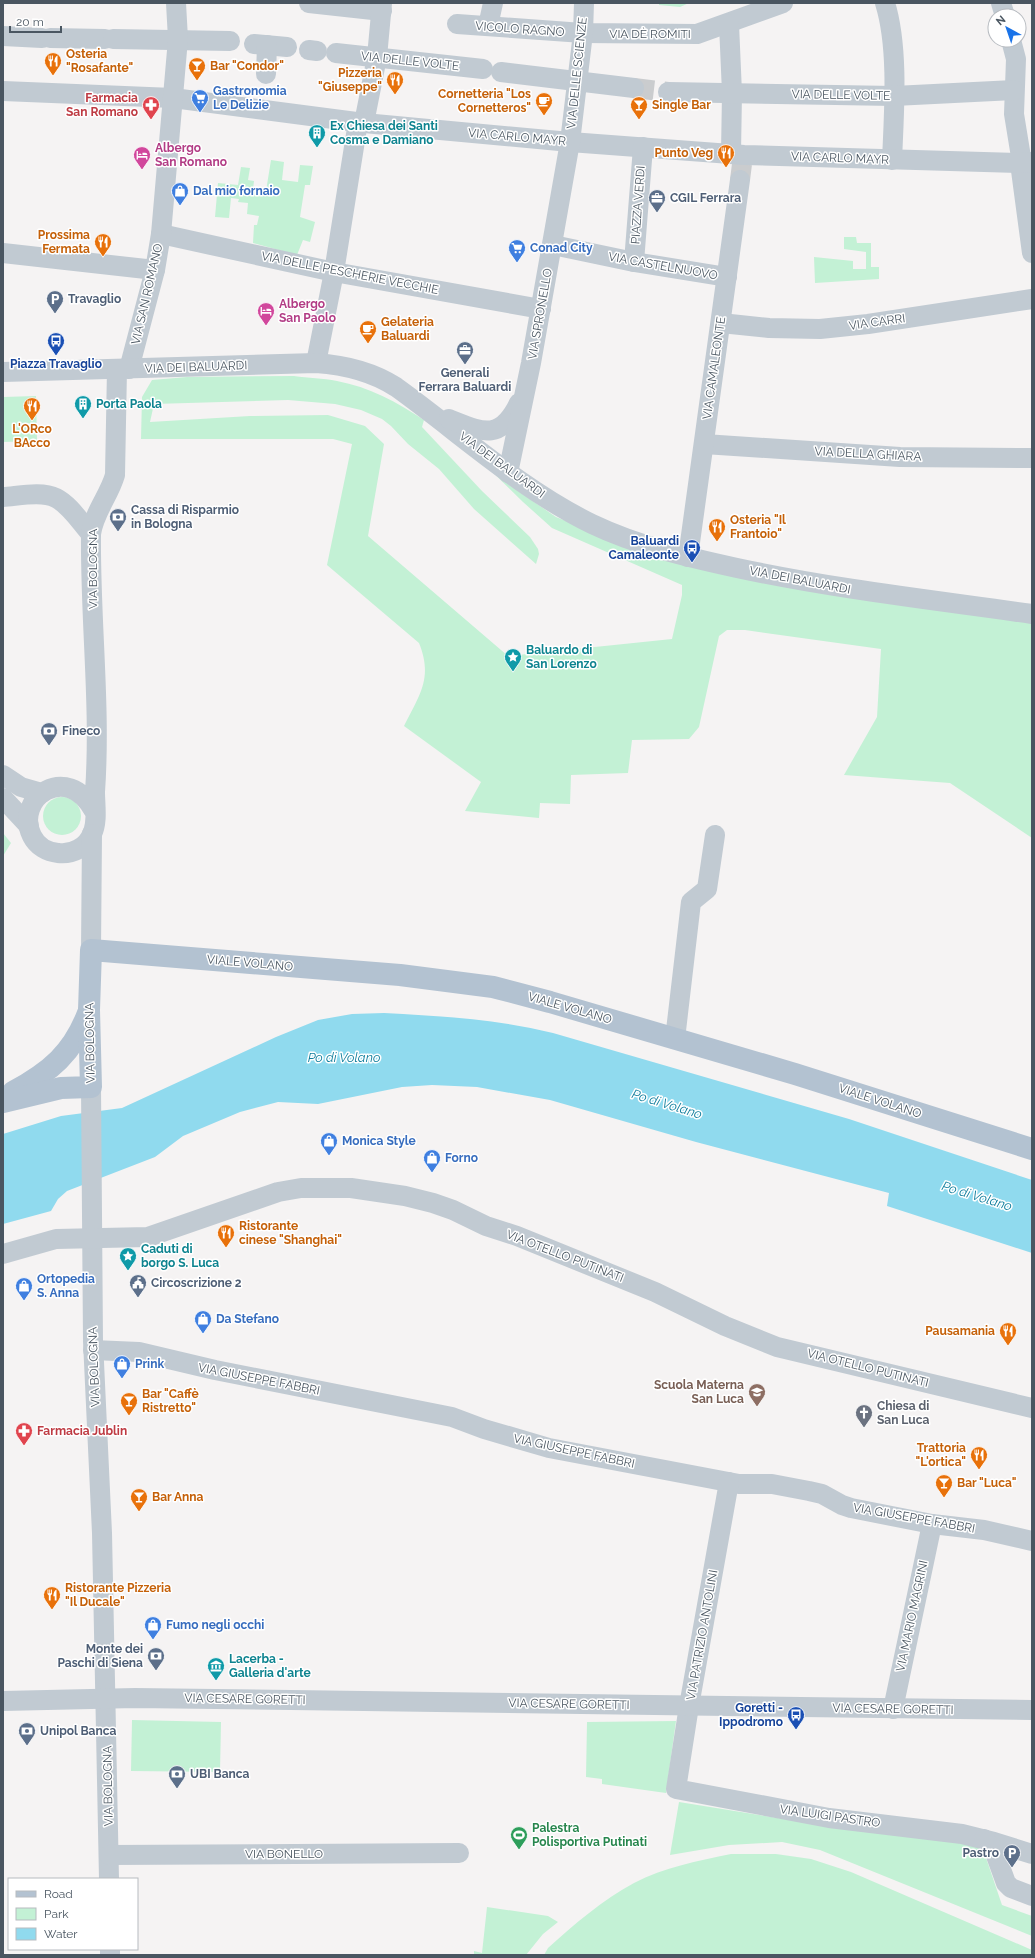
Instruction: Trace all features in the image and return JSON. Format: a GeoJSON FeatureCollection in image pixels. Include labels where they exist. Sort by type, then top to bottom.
{"type":"FeatureCollection","features":[{"type":"Feature","properties":{"kind":"main road","name":"VIALE VOLANO"},"geometry":{"type":"LineString","coordinates":[[91,950],[393,974],[469,983],[524,994],[848,1091],[1032,1149]]}},
{"type":"Feature","properties":{"kind":"main road","name":"VIA BOLOGNA"},"geometry":{"type":"LineString","coordinates":[[91,950],[89,1010],[91,1087]]}},
{"type":"Feature","properties":{"kind":"main road"},"geometry":{"type":"LineString","coordinates":[[3,1096],[41,1076],[56,1064],[78,1036],[89,1010]]}},
{"type":"Feature","properties":{"kind":"main road"},"geometry":{"type":"LineString","coordinates":[[3,1102],[61,1088],[91,1087]]}},
{"type":"Feature","properties":{"kind":"street","name":"VIA SAN ROMANO"},"geometry":{"type":"LineString","coordinates":[[123,369],[155,270],[161,234],[178,39],[176,3]]}},
{"type":"Feature","properties":{"kind":"street"},"geometry":{"type":"LineString","coordinates":[[309,3],[382,7],[377,57],[353,155],[334,272],[316,363]]}},
{"type":"Feature","properties":{"kind":"street"},"geometry":{"type":"LineString","coordinates":[[488,26],[493,3]]}},
{"type":"Feature","properties":{"kind":"street","name":"VIA DELLE SCIENZE"},"geometry":{"type":"LineString","coordinates":[[570,142],[576,80],[583,33],[584,3]]}},
{"type":"Feature","properties":{"kind":"street","name":"VIA DÈ ROMITI"},"geometry":{"type":"LineString","coordinates":[[583,33],[697,34],[729,24],[784,3]]}},
{"type":"Feature","properties":{"kind":"street"},"geometry":{"type":"LineString","coordinates":[[885,3],[890,21],[894,96],[892,160]]}},
{"type":"Feature","properties":{"kind":"street","name":"VICOLO RAGNO"},"geometry":{"type":"LineString","coordinates":[[457,24],[583,33]]}},
{"type":"Feature","properties":{"kind":"street","name":"VIA CAMALEONTE"},"geometry":{"type":"LineString","coordinates":[[688,557],[727,277],[739,163],[732,93],[729,24]]}},
{"type":"Feature","properties":{"kind":"street"},"geometry":{"type":"LineString","coordinates":[[3,36],[230,41]]}},
{"type":"Feature","properties":{"kind":"street"},"geometry":{"type":"LineString","coordinates":[[266,74],[261,44],[287,47]]}},
{"type":"Feature","properties":{"kind":"street"},"geometry":{"type":"LineString","coordinates":[[1013,48],[1016,59],[1014,114],[1021,157],[1026,162],[1027,217],[1032,253]]}},
{"type":"Feature","properties":{"kind":"street","name":"VIA DELLE VOLTE"},"geometry":{"type":"LineString","coordinates":[[336,53],[492,70],[634,88]]}},
{"type":"Feature","properties":{"kind":"street","name":"VIA DELLE VOLTE"},"geometry":{"type":"LineString","coordinates":[[668,92],[894,96],[1014,90]]}},
{"type":"Feature","properties":{"kind":"street","name":"VIA CARLO MAYR"},"geometry":{"type":"LineString","coordinates":[[3,91],[173,98],[361,123],[570,142],[643,147],[739,163],[892,160],[1026,162]]}},
{"type":"Feature","properties":{"kind":"street","name":"VIA SPRONELLO"},"geometry":{"type":"LineString","coordinates":[[508,473],[526,391],[570,142]]}},
{"type":"Feature","properties":{"kind":"street","name":"PIAZZA VERDI"},"geometry":{"type":"LineString","coordinates":[[634,262],[643,147]]}},
{"type":"Feature","properties":{"kind":"street","name":"VIA DELLE PESCHERIE VECCHIE"},"geometry":{"type":"LineString","coordinates":[[161,234],[334,272],[541,309]]}},
{"type":"Feature","properties":{"kind":"street","name":"VIA CASTELNUOVO"},"geometry":{"type":"LineString","coordinates":[[552,245],[634,262],[727,277]]}},
{"type":"Feature","properties":{"kind":"street"},"geometry":{"type":"LineString","coordinates":[[3,253],[155,270]]}},
{"type":"Feature","properties":{"kind":"street","name":"VIA CARRI"},"geometry":{"type":"LineString","coordinates":[[721,323],[775,328],[820,329],[868,324],[1032,299]]}},
{"type":"Feature","properties":{"kind":"street","name":"VIA DEI BALUARDI"},"geometry":{"type":"LineString","coordinates":[[3,372],[316,363],[350,367],[383,378],[431,412],[508,473],[549,500],[591,523],[624,538],[688,557],[842,588],[1032,614]]}},
{"type":"Feature","properties":{"kind":"street","name":"VIA BOLOGNA"},"geometry":{"type":"LineString","coordinates":[[91,950],[92,834],[94,828],[97,752],[91,534],[95,517],[112,488],[115,475],[123,369]]}},
{"type":"Feature","properties":{"kind":"street","name":"VIA SPRONELLO"},"geometry":{"type":"LineString","coordinates":[[431,412],[478,429],[491,431],[502,427],[513,415],[526,391]]}},
{"type":"Feature","properties":{"kind":"street","name":"VIA DELLA GHIARA"},"geometry":{"type":"LineString","coordinates":[[704,444],[900,457],[1032,458]]}},
{"type":"Feature","properties":{"kind":"street"},"geometry":{"type":"LineString","coordinates":[[3,497],[46,495],[55,498],[63,502],[91,534]]}},
{"type":"Feature","properties":{"kind":"street","name":"VIA BOLOGNA"},"geometry":{"type":"LineString","coordinates":[[42,794],[54,788],[69,788],[77,786],[84,780],[92,767],[97,752]]}},
{"type":"Feature","properties":{"kind":"street"},"geometry":{"type":"LineString","coordinates":[[3,774],[21,787],[42,794],[30,808],[27,818],[28,826]]}},
{"type":"Feature","properties":{"kind":"street"},"geometry":{"type":"LineString","coordinates":[[69,788],[80,792],[88,799],[94,811]]}},
{"type":"Feature","properties":{"kind":"street","name":"VIA BOLOGNA"},"geometry":{"type":"LineString","coordinates":[[3,798],[28,826],[32,836],[40,846],[50,852],[63,854],[75,864],[86,891],[91,926]]}},
{"type":"Feature","properties":{"kind":"street"},"geometry":{"type":"LineString","coordinates":[[63,854],[73,852],[82,847],[92,834]]}},
{"type":"Feature","properties":{"kind":"street"},"geometry":{"type":"LineString","coordinates":[[676,1039],[691,902],[707,889],[715,835]]}},
{"type":"Feature","properties":{"kind":"street","name":"VIA BOLOGNA"},"geometry":{"type":"LineString","coordinates":[[91,1087],[93,1350],[102,1533],[109,1878]]}},
{"type":"Feature","properties":{"kind":"street","name":"VIA OTELLO PUTINATI"},"geometry":{"type":"LineString","coordinates":[[3,1254],[56,1239],[148,1237],[250,1200],[278,1192],[301,1188],[351,1188],[405,1196],[453,1210],[486,1226],[517,1236],[655,1292],[725,1326],[777,1347],[1032,1408]]}},
{"type":"Feature","properties":{"kind":"street","name":"VIA GIUSEPPE FABBRI"},"geometry":{"type":"LineString","coordinates":[[93,1350],[139,1352],[215,1370],[452,1417],[484,1429],[548,1448],[729,1482],[772,1484],[809,1491],[822,1494],[842,1505],[851,1508],[932,1524],[970,1528],[1032,1541]]}},
{"type":"Feature","properties":{"kind":"street","name":"VIA PATRIZIO ANTOLINI"},"geometry":{"type":"LineString","coordinates":[[676,1789],[689,1706],[729,1482]]}},
{"type":"Feature","properties":{"kind":"street","name":"VIA MARIO MAGRINI"},"geometry":{"type":"LineString","coordinates":[[893,1709],[932,1524]]}},
{"type":"Feature","properties":{"kind":"street","name":"VIA CESARE GORETTI"},"geometry":{"type":"LineString","coordinates":[[3,1701],[106,1697],[1032,1710]]}},
{"type":"Feature","properties":{"kind":"street","name":"VIA LUIGI PASTRO"},"geometry":{"type":"LineString","coordinates":[[676,1789],[829,1818],[962,1834],[984,1839],[1032,1854]]}},
{"type":"Feature","properties":{"kind":"street"},"geometry":{"type":"LineString","coordinates":[[984,1839],[994,1850],[1006,1883],[1011,1888],[1032,1896]]}},
{"type":"Feature","properties":{"kind":"street","name":"VIA BONELLO"},"geometry":{"type":"LineString","coordinates":[[108,1855],[459,1853]]}},
{"type":"Feature","properties":{"kind":"green space"},"geometry":{"type":"Polygon","coordinates":[[[659,3],[689,3],[680,7],[659,5],[659,3]]]}},
{"type":"Feature","properties":{"kind":"green space"},"geometry":{"type":"Polygon","coordinates":[[[271,160],[284,162],[282,180],[298,182],[300,165],[313,166],[310,185],[305,185],[300,217],[315,222],[310,242],[303,240],[297,255],[253,243],[254,225],[257,225],[259,216],[247,214],[248,203],[238,202],[239,199],[231,198],[229,218],[215,217],[218,183],[238,185],[241,167],[250,168],[248,180],[254,181],[253,189],[266,191],[271,160]]]}},
{"type":"Feature","properties":{"kind":"green space"},"geometry":{"type":"Polygon","coordinates":[[[844,237],[856,237],[857,243],[871,243],[871,267],[879,267],[879,279],[815,283],[814,257],[853,261],[853,269],[866,269],[866,252],[844,249],[844,237]]]}},
{"type":"Feature","properties":{"kind":"green space"},"geometry":{"type":"Polygon","coordinates":[[[294,376],[332,380],[360,387],[393,401],[424,420],[422,427],[482,491],[530,537],[538,549],[539,554],[536,564],[474,509],[439,469],[408,444],[391,426],[382,419],[361,410],[335,404],[288,400],[154,404],[150,422],[250,416],[328,415],[365,426],[384,444],[368,536],[508,656],[672,639],[682,595],[682,585],[552,528],[466,446],[502,480],[556,517],[589,530],[1032,619],[1032,838],[950,783],[844,775],[877,717],[881,649],[745,630],[727,630],[719,636],[699,727],[689,739],[632,740],[628,773],[571,775],[570,804],[540,803],[539,818],[465,811],[481,782],[404,726],[423,686],[425,676],[423,655],[419,643],[327,565],[352,444],[333,439],[141,439],[142,397],[152,380],[187,377],[294,376]]]}},
{"type":"Feature","properties":{"kind":"green space"},"geometry":{"type":"Polygon","coordinates":[[[36,396],[37,441],[3,442],[3,397],[36,396]]]}},
{"type":"Feature","properties":{"kind":"green space"},"geometry":{"type":"Polygon","coordinates":[[[62,797],[75,803],[81,816],[75,829],[62,835],[49,829],[43,816],[49,803],[62,797]]]}},
{"type":"Feature","properties":{"kind":"green space"},"geometry":{"type":"Polygon","coordinates":[[[3,833],[11,843],[3,856],[3,833]]]}},
{"type":"Feature","properties":{"kind":"green space"},"geometry":{"type":"Polygon","coordinates":[[[132,1720],[221,1722],[220,1772],[131,1771],[132,1720]]]}},
{"type":"Feature","properties":{"kind":"green space"},"geometry":{"type":"Polygon","coordinates":[[[676,1721],[666,1793],[602,1784],[602,1779],[586,1777],[587,1722],[676,1721]]]}},
{"type":"Feature","properties":{"kind":"green space"},"geometry":{"type":"Polygon","coordinates":[[[679,1802],[827,1826],[982,1846],[1002,1905],[1032,1916],[1032,1936],[820,1850],[782,1842],[729,1845],[670,1855],[679,1802]]]}},
{"type":"Feature","properties":{"kind":"green space"},"geometry":{"type":"Polygon","coordinates":[[[731,1854],[776,1854],[811,1859],[851,1872],[1032,1950],[1032,1955],[544,1955],[548,1948],[589,1913],[611,1897],[645,1877],[694,1862],[731,1854]]]}},
{"type":"Feature","properties":{"kind":"green space"},"geometry":{"type":"Polygon","coordinates":[[[487,1907],[548,1916],[558,1922],[543,1934],[526,1955],[474,1955],[474,1951],[482,1953],[487,1907]]]}},
{"type":"Feature","properties":{"kind":"water","name":"Po di Volano"},"geometry":{"type":"Polygon","coordinates":[[[384,1013],[490,1021],[553,1033],[849,1119],[1032,1180],[1032,1253],[887,1206],[889,1193],[696,1142],[550,1100],[477,1087],[432,1085],[402,1087],[318,1104],[278,1102],[240,1112],[183,1136],[155,1157],[67,1191],[58,1199],[51,1211],[3,1224],[3,1134],[61,1116],[122,1108],[276,1037],[318,1020],[352,1014],[384,1013]]]}},
{"type":"Feature","properties":{"kind":"tunnel"},"geometry":{"type":"LineString","coordinates":[[634,88],[668,92]]}},
{"type":"Feature","properties":{"kind":"tunnel"},"geometry":{"type":"LineString","coordinates":[[740,180],[742,164]]}},
{"type":"Feature","properties":{"kind":"place","name":"Osteria \"Rosafante\""},"geometry":{"type":"Point","coordinates":[53,76]}},
{"type":"Feature","properties":{"kind":"place","name":"Bar \"Condor\""},"geometry":{"type":"Point","coordinates":[197,81]}},
{"type":"Feature","properties":{"kind":"place","name":"Pizzeria \"Giuseppe\""},"geometry":{"type":"Point","coordinates":[395,95]}},
{"type":"Feature","properties":{"kind":"place","name":"Gastronomia Le Delizie"},"geometry":{"type":"Point","coordinates":[200,113]}},
{"type":"Feature","properties":{"kind":"place","name":"Cornetteria \"Los Cornetteros\""},"geometry":{"type":"Point","coordinates":[544,116]}},
{"type":"Feature","properties":{"kind":"place","name":"Farmacia San Romano"},"geometry":{"type":"Point","coordinates":[151,120]}},
{"type":"Feature","properties":{"kind":"place","name":"Single Bar"},"geometry":{"type":"Point","coordinates":[639,120]}},
{"type":"Feature","properties":{"kind":"place","name":"Ex Chiesa dei Santi Cosma e Damiano"},"geometry":{"type":"Point","coordinates":[317,148]}},
{"type":"Feature","properties":{"kind":"place","name":"Punto Veg"},"geometry":{"type":"Point","coordinates":[726,168]}},
{"type":"Feature","properties":{"kind":"place","name":"Albergo San Romano"},"geometry":{"type":"Point","coordinates":[142,170]}},
{"type":"Feature","properties":{"kind":"place","name":"Dal mio fornaio"},"geometry":{"type":"Point","coordinates":[180,206]}},
{"type":"Feature","properties":{"kind":"place","name":"CGIL Ferrara"},"geometry":{"type":"Point","coordinates":[657,213]}},
{"type":"Feature","properties":{"kind":"place","name":"Prossima Fermata"},"geometry":{"type":"Point","coordinates":[103,257]}},
{"type":"Feature","properties":{"kind":"place","name":"Conad City"},"geometry":{"type":"Point","coordinates":[517,263]}},
{"type":"Feature","properties":{"kind":"place","name":"Travaglio"},"geometry":{"type":"Point","coordinates":[55,314]}},
{"type":"Feature","properties":{"kind":"place","name":"Albergo San Paolo"},"geometry":{"type":"Point","coordinates":[266,326]}},
{"type":"Feature","properties":{"kind":"place","name":"Gelateria Baluardi"},"geometry":{"type":"Point","coordinates":[368,344]}},
{"type":"Feature","properties":{"kind":"place","name":"Piazza Travaglio"},"geometry":{"type":"Point","coordinates":[56,356]}},
{"type":"Feature","properties":{"kind":"place","name":"Generali Ferrara Baluardi"},"geometry":{"type":"Point","coordinates":[465,365]}},
{"type":"Feature","properties":{"kind":"place","name":"Porta Paola"},"geometry":{"type":"Point","coordinates":[83,419]}},
{"type":"Feature","properties":{"kind":"place","name":"L'ORco BAcco"},"geometry":{"type":"Point","coordinates":[32,421]}},
{"type":"Feature","properties":{"kind":"place","name":"Cassa di Risparmio in Bologna"},"geometry":{"type":"Point","coordinates":[118,532]}},
{"type":"Feature","properties":{"kind":"place","name":"Osteria \"Il Frantoio\""},"geometry":{"type":"Point","coordinates":[717,542]}},
{"type":"Feature","properties":{"kind":"place","name":"Baluardi Camaleonte"},"geometry":{"type":"Point","coordinates":[692,563]}},
{"type":"Feature","properties":{"kind":"place","name":"Baluardo di San Lorenzo"},"geometry":{"type":"Point","coordinates":[513,672]}},
{"type":"Feature","properties":{"kind":"place","name":"Fineco"},"geometry":{"type":"Point","coordinates":[49,746]}},
{"type":"Feature","properties":{"kind":"place","name":"Monica Style"},"geometry":{"type":"Point","coordinates":[329,1156]}},
{"type":"Feature","properties":{"kind":"place","name":"Forno"},"geometry":{"type":"Point","coordinates":[432,1173]}},
{"type":"Feature","properties":{"kind":"place","name":"Ristorante cinese \"Shanghai\""},"geometry":{"type":"Point","coordinates":[226,1248]}},
{"type":"Feature","properties":{"kind":"place","name":"Caduti di borgo S. Luca"},"geometry":{"type":"Point","coordinates":[128,1271]}},
{"type":"Feature","properties":{"kind":"place","name":"Circoscrizione 2"},"geometry":{"type":"Point","coordinates":[138,1298]}},
{"type":"Feature","properties":{"kind":"place","name":"Ortopedia S. Anna"},"geometry":{"type":"Point","coordinates":[24,1301]}},
{"type":"Feature","properties":{"kind":"place","name":"Da Stefano"},"geometry":{"type":"Point","coordinates":[203,1334]}},
{"type":"Feature","properties":{"kind":"place","name":"Pausamania"},"geometry":{"type":"Point","coordinates":[1008,1346]}},
{"type":"Feature","properties":{"kind":"place","name":"Prink"},"geometry":{"type":"Point","coordinates":[122,1379]}},
{"type":"Feature","properties":{"kind":"place","name":"Scuola Materna San Luca"},"geometry":{"type":"Point","coordinates":[757,1407]}},
{"type":"Feature","properties":{"kind":"place","name":"Bar \"Caffè Ristretto\""},"geometry":{"type":"Point","coordinates":[129,1416]}},
{"type":"Feature","properties":{"kind":"place","name":"Chiesa di San Luca"},"geometry":{"type":"Point","coordinates":[864,1428]}},
{"type":"Feature","properties":{"kind":"place","name":"Farmacia Jublin"},"geometry":{"type":"Point","coordinates":[24,1446]}},
{"type":"Feature","properties":{"kind":"place","name":"Trattoria \"L'ortica\""},"geometry":{"type":"Point","coordinates":[979,1470]}},
{"type":"Feature","properties":{"kind":"place","name":"Bar \"Luca\""},"geometry":{"type":"Point","coordinates":[944,1498]}},
{"type":"Feature","properties":{"kind":"place","name":"Bar Anna"},"geometry":{"type":"Point","coordinates":[139,1512]}},
{"type":"Feature","properties":{"kind":"place","name":"Ristorante Pizzeria \"Il Ducale\""},"geometry":{"type":"Point","coordinates":[52,1610]}},
{"type":"Feature","properties":{"kind":"place","name":"Fumo negli occhi"},"geometry":{"type":"Point","coordinates":[153,1640]}},
{"type":"Feature","properties":{"kind":"place","name":"Monte dei Paschi di Siena"},"geometry":{"type":"Point","coordinates":[156,1671]}},
{"type":"Feature","properties":{"kind":"place","name":"Lacerba - Galleria d'arte"},"geometry":{"type":"Point","coordinates":[216,1681]}},
{"type":"Feature","properties":{"kind":"place","name":"Goretti - Ippodromo"},"geometry":{"type":"Point","coordinates":[796,1730]}},
{"type":"Feature","properties":{"kind":"place","name":"Unipol Banca"},"geometry":{"type":"Point","coordinates":[27,1746]}},
{"type":"Feature","properties":{"kind":"place","name":"UBI Banca"},"geometry":{"type":"Point","coordinates":[177,1789]}},
{"type":"Feature","properties":{"kind":"place","name":"Palestra Polisportiva Putinati"},"geometry":{"type":"Point","coordinates":[519,1850]}},
{"type":"Feature","properties":{"kind":"place","name":"Pastro"},"geometry":{"type":"Point","coordinates":[1012,1868]}}]}
